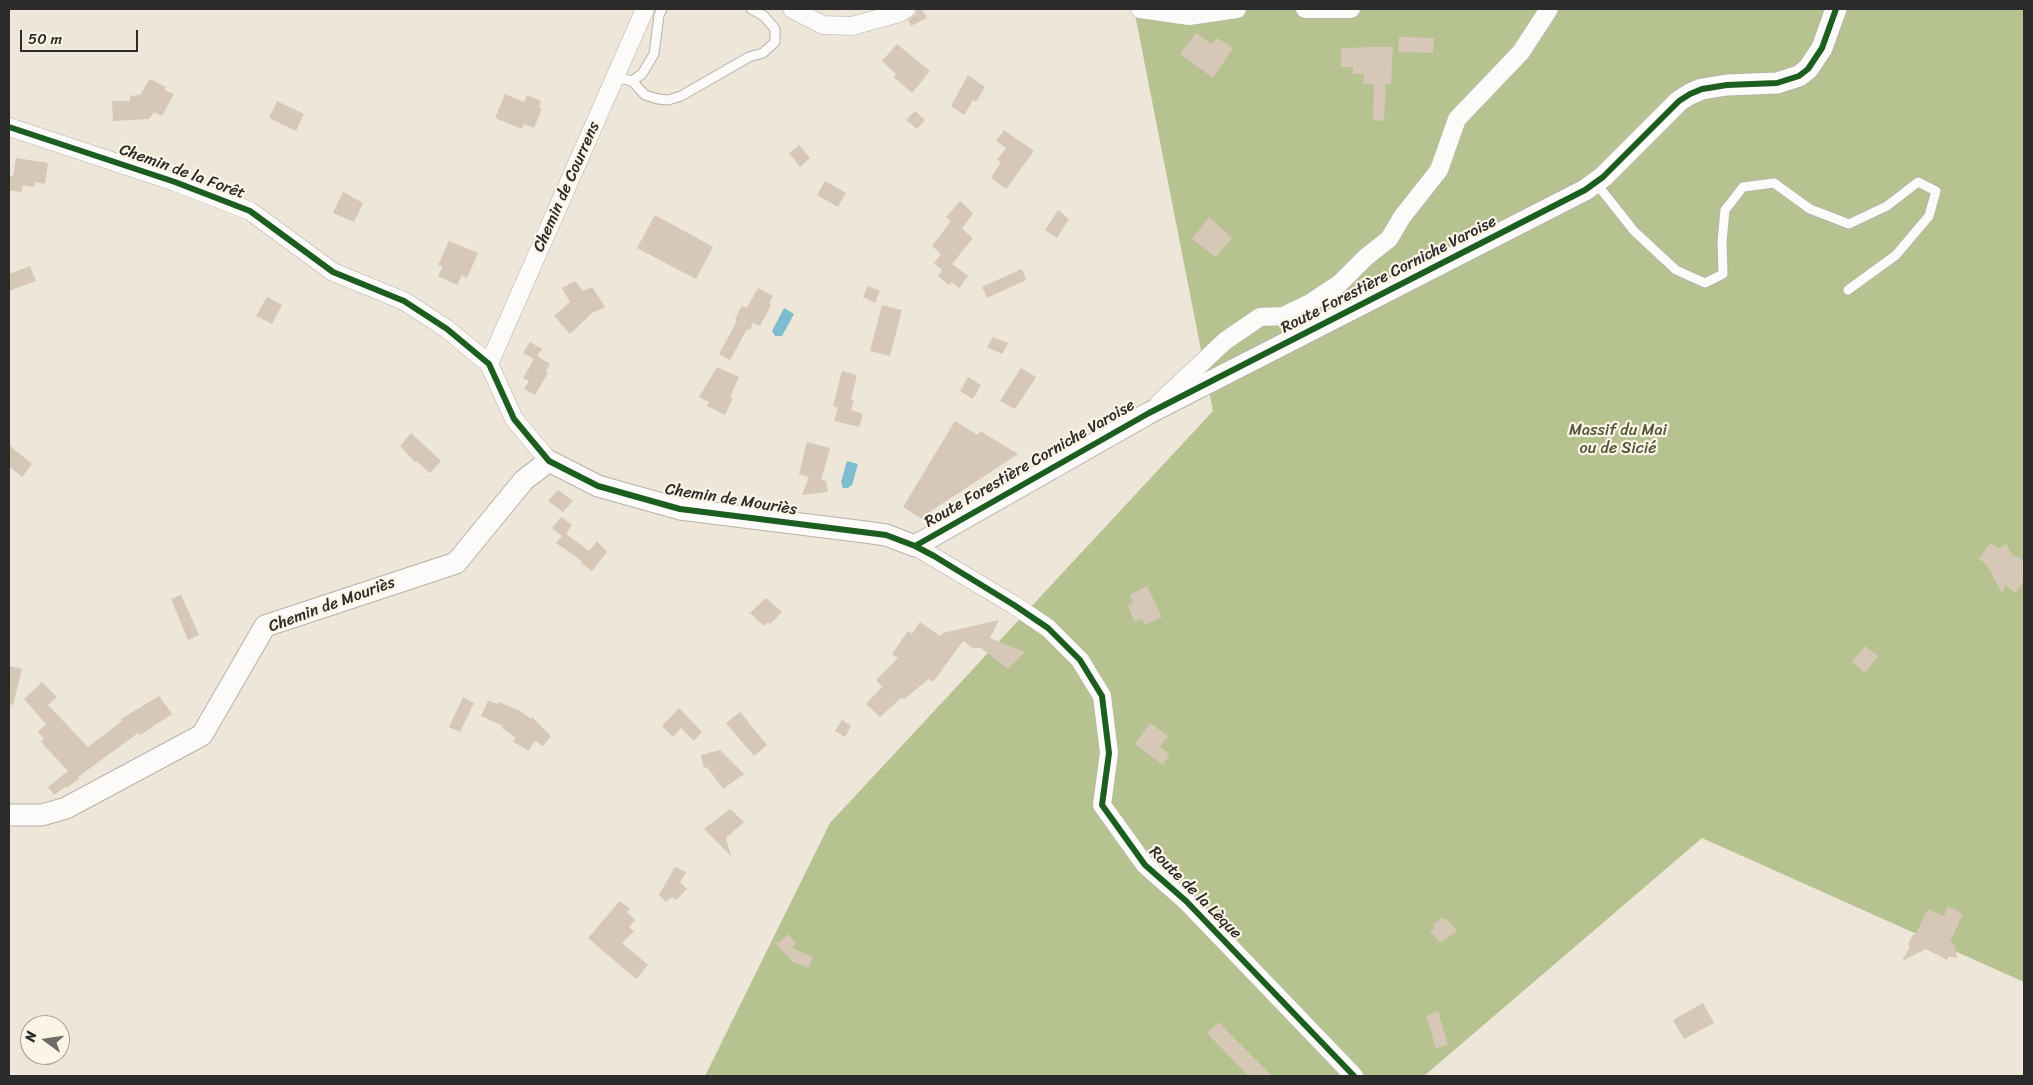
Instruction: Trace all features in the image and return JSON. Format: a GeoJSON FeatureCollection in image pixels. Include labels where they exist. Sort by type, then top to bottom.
{"type":"FeatureCollection","features":[{"type":"Feature","properties":{"kind":"street","name":"Chemin de Courrens"},"geometry":{"type":"LineString","coordinates":[[489,364],[624,79],[645,9]]}},
{"type":"Feature","properties":{"kind":"street"},"geometry":{"type":"LineString","coordinates":[[792,9],[823,25],[852,26],[899,13],[906,9]]}},
{"type":"Feature","properties":{"kind":"street"},"geometry":{"type":"LineString","coordinates":[[1142,9],[1189,16],[1237,9]]}},
{"type":"Feature","properties":{"kind":"street"},"geometry":{"type":"LineString","coordinates":[[1305,9],[1351,9]]}},
{"type":"Feature","properties":{"kind":"street"},"geometry":{"type":"LineString","coordinates":[[1149,413],[1225,341],[1260,317],[1283,316],[1310,303],[1339,284],[1366,257],[1389,239],[1402,217],[1439,170],[1457,119],[1521,52],[1549,9]]}},
{"type":"Feature","properties":{"kind":"street","name":"Route Forestière Corniche Varoise"},"geometry":{"type":"LineString","coordinates":[[915,546],[1149,413],[1585,190],[1595,183],[1679,101],[1690,94],[1702,89],[1727,85],[1777,82],[1799,76],[1808,69],[1822,48],[1836,9]]}},
{"type":"Feature","properties":{"kind":"street","name":"Chemin de la Forêt"},"geometry":{"type":"LineString","coordinates":[[9,127],[175,182],[250,211],[333,272],[404,301],[447,329],[489,364],[514,419],[549,461]]}},
{"type":"Feature","properties":{"kind":"street","name":"Chemin de Mouriès"},"geometry":{"type":"LineString","coordinates":[[9,816],[42,816],[66,808],[202,735],[265,626],[456,563],[524,480],[549,461],[598,486],[680,509],[865,532],[886,536],[915,546]]}},
{"type":"Feature","properties":{"kind":"street","name":"Route de la Lèque"},"geometry":{"type":"LineString","coordinates":[[915,546],[1048,628],[1080,660],[1102,696],[1108,754],[1102,805],[1145,865],[1186,901],[1354,1076]]}},
{"type":"Feature","properties":{"kind":"lane"},"geometry":{"type":"LineString","coordinates":[[624,79],[642,74],[654,54],[658,15],[662,9]]}},
{"type":"Feature","properties":{"kind":"lane"},"geometry":{"type":"LineString","coordinates":[[624,79],[645,95],[668,100],[681,96],[749,57],[763,53],[775,42],[775,29],[764,16],[751,9]]}},
{"type":"Feature","properties":{"kind":"lane"},"geometry":{"type":"LineString","coordinates":[[1595,183],[1634,231],[1676,270],[1705,283],[1723,274],[1722,242],[1725,210],[1743,187],[1774,183],[1810,209],[1849,224],[1887,206],[1918,182],[1936,190],[1929,216],[1896,255],[1848,290]]}},
{"type":"Feature","properties":{"kind":"green space","name":"Massif du Mai ou de Sicié"},"geometry":{"type":"Polygon","coordinates":[[[1134,9],[2024,9],[2024,982],[1702,838],[1424,1076],[705,1076],[830,823],[1213,411],[1134,9]]]}},
{"type":"Feature","properties":{"kind":"water"},"geometry":{"type":"Polygon","coordinates":[[[784,308],[794,314],[782,336],[775,336],[772,331],[784,308]]]}},
{"type":"Feature","properties":{"kind":"water"},"geometry":{"type":"Polygon","coordinates":[[[847,461],[858,464],[852,485],[848,488],[843,488],[841,482],[847,461]]]}},
{"type":"Feature","properties":{"kind":"building"},"geometry":{"type":"Polygon","coordinates":[[[917,9],[922,9],[927,18],[911,26],[908,20],[915,15],[917,9]]]}},
{"type":"Feature","properties":{"kind":"building"},"geometry":{"type":"Polygon","coordinates":[[[1196,33],[1212,44],[1217,38],[1233,48],[1213,78],[1180,54],[1196,33]]]}},
{"type":"Feature","properties":{"kind":"building"},"geometry":{"type":"Polygon","coordinates":[[[1399,37],[1434,38],[1433,53],[1398,52],[1399,37]]]}},
{"type":"Feature","properties":{"kind":"building"},"geometry":{"type":"Polygon","coordinates":[[[897,44],[930,71],[912,93],[894,77],[896,74],[882,61],[897,44]]]}},
{"type":"Feature","properties":{"kind":"building"},"geometry":{"type":"Polygon","coordinates":[[[1393,47],[1391,84],[1386,84],[1384,121],[1373,120],[1374,84],[1363,84],[1364,74],[1353,74],[1353,67],[1341,67],[1341,48],[1393,47]]]}},
{"type":"Feature","properties":{"kind":"building"},"geometry":{"type":"Polygon","coordinates":[[[968,75],[985,87],[976,102],[973,100],[964,115],[951,106],[968,75]]]}},
{"type":"Feature","properties":{"kind":"building"},"geometry":{"type":"Polygon","coordinates":[[[150,79],[166,87],[164,90],[174,94],[162,116],[154,112],[149,119],[113,121],[112,101],[130,101],[130,96],[140,95],[150,79]]]}},
{"type":"Feature","properties":{"kind":"building"},"geometry":{"type":"Polygon","coordinates":[[[505,94],[524,102],[527,95],[541,101],[539,108],[542,109],[534,128],[524,124],[522,129],[495,118],[505,94]]]}},
{"type":"Feature","properties":{"kind":"building"},"geometry":{"type":"Polygon","coordinates":[[[277,101],[304,114],[296,131],[269,118],[277,101]]]}},
{"type":"Feature","properties":{"kind":"building"},"geometry":{"type":"Polygon","coordinates":[[[915,111],[925,120],[917,129],[906,120],[915,111]]]}},
{"type":"Feature","properties":{"kind":"building"},"geometry":{"type":"Polygon","coordinates":[[[1004,130],[1034,151],[1006,189],[991,178],[1001,162],[997,160],[1006,148],[996,141],[1004,130]]]}},
{"type":"Feature","properties":{"kind":"building"},"geometry":{"type":"Polygon","coordinates":[[[799,145],[810,158],[800,167],[789,153],[799,145]]]}},
{"type":"Feature","properties":{"kind":"building"},"geometry":{"type":"Polygon","coordinates":[[[16,158],[48,163],[45,184],[35,182],[34,187],[23,185],[21,192],[9,190],[10,176],[13,176],[16,158]]]}},
{"type":"Feature","properties":{"kind":"building"},"geometry":{"type":"Polygon","coordinates":[[[825,181],[846,193],[838,207],[817,195],[825,181]]]}},
{"type":"Feature","properties":{"kind":"building"},"geometry":{"type":"Polygon","coordinates":[[[343,192],[363,203],[354,222],[333,213],[343,192]]]}},
{"type":"Feature","properties":{"kind":"building"},"geometry":{"type":"Polygon","coordinates":[[[960,201],[973,213],[962,229],[973,238],[952,264],[968,276],[959,288],[952,282],[949,285],[938,276],[942,270],[934,263],[941,254],[932,246],[951,221],[946,217],[960,201]]]}},
{"type":"Feature","properties":{"kind":"building"},"geometry":{"type":"Polygon","coordinates":[[[1058,210],[1069,219],[1057,238],[1045,230],[1058,210]]]}},
{"type":"Feature","properties":{"kind":"building"},"geometry":{"type":"Polygon","coordinates":[[[655,215],[713,247],[696,279],[637,248],[655,215]]]}},
{"type":"Feature","properties":{"kind":"building"},"geometry":{"type":"Polygon","coordinates":[[[1209,217],[1232,238],[1216,257],[1192,239],[1209,217]]]}},
{"type":"Feature","properties":{"kind":"building"},"geometry":{"type":"Polygon","coordinates":[[[449,241],[478,253],[467,278],[462,275],[457,285],[438,276],[443,266],[438,265],[449,241]]]}},
{"type":"Feature","properties":{"kind":"building"},"geometry":{"type":"Polygon","coordinates":[[[30,266],[36,281],[9,291],[9,274],[30,266]]]}},
{"type":"Feature","properties":{"kind":"building"},"geometry":{"type":"Polygon","coordinates":[[[1022,269],[1026,280],[987,298],[982,287],[1022,269]]]}},
{"type":"Feature","properties":{"kind":"building"},"geometry":{"type":"Polygon","coordinates":[[[575,281],[583,291],[592,287],[605,307],[592,313],[570,334],[554,316],[570,302],[562,288],[575,281]]]}},
{"type":"Feature","properties":{"kind":"building"},"geometry":{"type":"Polygon","coordinates":[[[868,286],[880,291],[875,303],[863,297],[868,286]]]}},
{"type":"Feature","properties":{"kind":"building"},"geometry":{"type":"Polygon","coordinates":[[[758,288],[773,296],[769,303],[771,305],[760,326],[753,323],[750,330],[747,329],[730,360],[719,354],[737,321],[735,319],[742,306],[747,308],[758,288]]]}},
{"type":"Feature","properties":{"kind":"building"},"geometry":{"type":"Polygon","coordinates":[[[267,297],[282,305],[272,324],[256,316],[267,297]]]}},
{"type":"Feature","properties":{"kind":"building"},"geometry":{"type":"Polygon","coordinates":[[[882,305],[902,310],[890,356],[870,351],[882,305]]]}},
{"type":"Feature","properties":{"kind":"building"},"geometry":{"type":"Polygon","coordinates":[[[993,337],[1008,343],[1002,354],[987,347],[993,337]]]}},
{"type":"Feature","properties":{"kind":"building"},"geometry":{"type":"Polygon","coordinates":[[[530,342],[542,349],[537,356],[550,364],[546,371],[548,373],[535,395],[524,389],[529,381],[523,378],[534,359],[523,353],[530,342]]]}},
{"type":"Feature","properties":{"kind":"building"},"geometry":{"type":"Polygon","coordinates":[[[717,367],[739,377],[730,397],[733,398],[725,415],[707,406],[709,402],[699,397],[717,367]]]}},
{"type":"Feature","properties":{"kind":"building"},"geometry":{"type":"Polygon","coordinates":[[[1021,368],[1036,377],[1015,409],[1000,401],[1021,368]]]}},
{"type":"Feature","properties":{"kind":"building"},"geometry":{"type":"Polygon","coordinates":[[[842,371],[857,375],[851,400],[854,401],[851,410],[863,414],[859,427],[834,421],[838,408],[833,406],[842,371]]]}},
{"type":"Feature","properties":{"kind":"building"},"geometry":{"type":"Polygon","coordinates":[[[968,377],[981,385],[973,399],[960,391],[968,377]]]}},
{"type":"Feature","properties":{"kind":"building"},"geometry":{"type":"Polygon","coordinates":[[[955,421],[978,435],[980,431],[1018,454],[931,511],[925,521],[903,507],[955,421]]]}},
{"type":"Feature","properties":{"kind":"building"},"geometry":{"type":"Polygon","coordinates":[[[411,433],[441,461],[430,473],[415,462],[400,446],[411,433]]]}},
{"type":"Feature","properties":{"kind":"building"},"geometry":{"type":"Polygon","coordinates":[[[807,442],[830,448],[821,480],[826,481],[828,492],[802,495],[809,477],[799,474],[807,442]]]}},
{"type":"Feature","properties":{"kind":"building"},"geometry":{"type":"Polygon","coordinates":[[[9,445],[32,464],[22,477],[9,466],[9,445]]]}},
{"type":"Feature","properties":{"kind":"building"},"geometry":{"type":"Polygon","coordinates":[[[558,490],[573,501],[563,512],[548,501],[558,490]]]}},
{"type":"Feature","properties":{"kind":"building"},"geometry":{"type":"Polygon","coordinates":[[[561,517],[572,525],[566,534],[589,551],[597,541],[607,552],[592,571],[581,563],[582,561],[556,543],[562,536],[552,528],[561,517]]]}},
{"type":"Feature","properties":{"kind":"building"},"geometry":{"type":"Polygon","coordinates":[[[1990,543],[1999,548],[2006,544],[2014,558],[2015,555],[2024,561],[2024,580],[2016,593],[2005,585],[2002,593],[1986,564],[1979,559],[1990,543]]]}},
{"type":"Feature","properties":{"kind":"building"},"geometry":{"type":"Polygon","coordinates":[[[1147,586],[1162,617],[1145,625],[1142,619],[1135,622],[1128,606],[1133,603],[1130,595],[1147,586]]]}},
{"type":"Feature","properties":{"kind":"building"},"geometry":{"type":"Polygon","coordinates":[[[181,595],[199,635],[188,640],[171,599],[181,595]]]}},
{"type":"Feature","properties":{"kind":"building"},"geometry":{"type":"Polygon","coordinates":[[[766,598],[782,612],[770,624],[768,622],[764,626],[750,613],[766,598]]]}},
{"type":"Feature","properties":{"kind":"building"},"geometry":{"type":"Polygon","coordinates":[[[999,620],[990,638],[1025,652],[1008,669],[981,648],[973,648],[963,641],[933,682],[929,679],[904,699],[902,697],[880,717],[866,704],[882,687],[876,680],[898,658],[892,654],[908,631],[912,634],[920,622],[940,636],[943,633],[999,620]]]}},
{"type":"Feature","properties":{"kind":"building"},"geometry":{"type":"Polygon","coordinates":[[[1865,646],[1878,656],[1865,673],[1852,662],[1865,646]]]}},
{"type":"Feature","properties":{"kind":"building"},"geometry":{"type":"Polygon","coordinates":[[[9,666],[22,669],[13,705],[9,704],[9,666]]]}},
{"type":"Feature","properties":{"kind":"building"},"geometry":{"type":"Polygon","coordinates":[[[42,682],[57,697],[48,705],[88,747],[122,721],[121,719],[159,696],[172,714],[140,735],[138,733],[78,777],[79,779],[54,795],[48,787],[68,771],[41,742],[44,739],[38,732],[46,724],[24,699],[42,682]]]}},
{"type":"Feature","properties":{"kind":"building"},"geometry":{"type":"Polygon","coordinates":[[[463,697],[474,703],[460,732],[449,727],[463,697]]]}},
{"type":"Feature","properties":{"kind":"building"},"geometry":{"type":"Polygon","coordinates":[[[488,701],[498,704],[499,702],[520,711],[531,719],[532,717],[551,736],[543,746],[535,741],[528,751],[513,741],[516,738],[502,728],[503,726],[481,716],[488,701]]]}},
{"type":"Feature","properties":{"kind":"building"},"geometry":{"type":"Polygon","coordinates":[[[679,708],[702,732],[694,741],[681,728],[673,737],[662,726],[679,708]]]}},
{"type":"Feature","properties":{"kind":"building"},"geometry":{"type":"Polygon","coordinates":[[[740,712],[767,745],[754,756],[726,723],[740,712]]]}},
{"type":"Feature","properties":{"kind":"building"},"geometry":{"type":"Polygon","coordinates":[[[842,720],[851,726],[845,737],[835,731],[842,720]]]}},
{"type":"Feature","properties":{"kind":"building"},"geometry":{"type":"Polygon","coordinates":[[[1150,723],[1168,736],[1160,747],[1170,754],[1163,765],[1135,744],[1150,723]]]}},
{"type":"Feature","properties":{"kind":"building"},"geometry":{"type":"Polygon","coordinates":[[[720,750],[744,774],[723,789],[707,767],[704,768],[701,755],[720,750]]]}},
{"type":"Feature","properties":{"kind":"building"},"geometry":{"type":"Polygon","coordinates":[[[730,809],[744,822],[726,838],[731,856],[704,829],[730,809]]]}},
{"type":"Feature","properties":{"kind":"building"},"geometry":{"type":"Polygon","coordinates":[[[675,867],[686,872],[680,882],[687,889],[676,900],[672,897],[666,902],[659,895],[675,867]]]}},
{"type":"Feature","properties":{"kind":"building"},"geometry":{"type":"Polygon","coordinates":[[[620,901],[630,909],[627,912],[635,920],[629,927],[634,931],[622,943],[648,965],[636,979],[588,938],[620,901]]]}},
{"type":"Feature","properties":{"kind":"building"},"geometry":{"type":"Polygon","coordinates":[[[1948,906],[1963,914],[1950,942],[1955,945],[1957,958],[1949,957],[1947,960],[1926,949],[1902,961],[1910,947],[1908,945],[1913,934],[1915,935],[1928,909],[1944,916],[1948,906]]]}},
{"type":"Feature","properties":{"kind":"building"},"geometry":{"type":"Polygon","coordinates":[[[1442,917],[1444,920],[1446,918],[1457,931],[1440,943],[1430,931],[1435,928],[1433,925],[1442,917]]]}},
{"type":"Feature","properties":{"kind":"building"},"geometry":{"type":"Polygon","coordinates":[[[788,934],[796,943],[792,948],[813,957],[809,968],[793,962],[773,941],[779,943],[788,934]]]}},
{"type":"Feature","properties":{"kind":"building"},"geometry":{"type":"Polygon","coordinates":[[[1703,1003],[1714,1023],[1684,1039],[1673,1020],[1703,1003]]]}},
{"type":"Feature","properties":{"kind":"building"},"geometry":{"type":"Polygon","coordinates":[[[1438,1011],[1448,1045],[1436,1048],[1426,1016],[1438,1011]]]}},
{"type":"Feature","properties":{"kind":"building"},"geometry":{"type":"Polygon","coordinates":[[[1219,1022],[1272,1076],[1248,1076],[1207,1033],[1219,1022]]]}},
{"type":"Feature","properties":{"kind":"cycle path"},"geometry":{"type":"LineString","coordinates":[[915,546],[1149,413],[1585,190],[1603,177],[1679,101],[1690,94],[1702,89],[1727,85],[1777,83],[1799,76],[1808,69],[1822,48],[1836,9]]}},
{"type":"Feature","properties":{"kind":"cycle path"},"geometry":{"type":"LineString","coordinates":[[9,127],[175,182],[250,211],[333,272],[404,301],[447,329],[489,364],[514,419],[549,461],[598,486],[680,509],[886,535],[915,546],[934,556],[1048,628],[1080,660],[1102,696],[1109,753],[1102,805],[1145,865],[1186,901],[1354,1076]]}}]}
